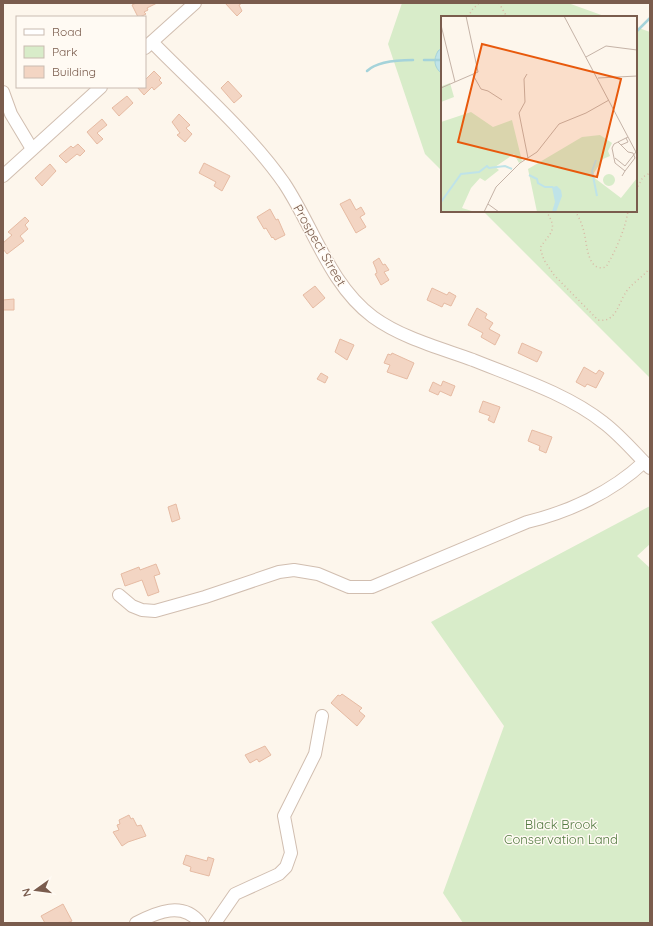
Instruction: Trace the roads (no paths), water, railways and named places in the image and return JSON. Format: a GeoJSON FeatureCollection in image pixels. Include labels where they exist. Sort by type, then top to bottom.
{"type":"FeatureCollection","features":[{"type":"Feature","properties":{"kind":"street"},"geometry":{"type":"LineString","coordinates":[[148,45],[195,3]]}},
{"type":"Feature","properties":{"kind":"street","name":"Prospect Street"},"geometry":{"type":"LineString","coordinates":[[148,45],[244,136],[277,174],[299,208],[336,277],[349,296],[362,308],[383,324],[404,334],[487,366],[563,398],[604,423],[647,465]]}},
{"type":"Feature","properties":{"kind":"street"},"geometry":{"type":"LineString","coordinates":[[3,176],[100,88]]}},
{"type":"Feature","properties":{"kind":"street"},"geometry":{"type":"LineString","coordinates":[[3,92],[11,114],[32,149]]}},
{"type":"Feature","properties":{"kind":"street"},"geometry":{"type":"LineString","coordinates":[[119,595],[132,606],[142,610],[155,610],[205,597],[279,572],[294,570],[318,574],[349,587],[372,587],[527,522],[549,516],[583,502],[628,478],[647,465]]}},
{"type":"Feature","properties":{"kind":"street"},"geometry":{"type":"LineString","coordinates":[[215,923],[235,894],[279,874],[286,866],[291,853],[284,816],[315,754],[322,716]]}},
{"type":"Feature","properties":{"kind":"street"},"geometry":{"type":"LineString","coordinates":[[136,923],[149,916],[174,910],[190,913],[200,923]]}},
{"type":"Feature","properties":{"kind":"water"},"geometry":{"type":"Polygon","coordinates":[[[441,49],[441,73],[437,69],[435,63],[435,57],[441,49]]]}},
{"type":"Feature","properties":{"kind":"waterway"},"geometry":{"type":"LineString","coordinates":[[637,31],[650,18]]}},
{"type":"Feature","properties":{"kind":"waterway"},"geometry":{"type":"LineString","coordinates":[[367,71],[382,63],[413,60]]}},
{"type":"Feature","properties":{"kind":"waterway"},"geometry":{"type":"LineString","coordinates":[[424,60],[441,60]]}},
{"type":"Feature","properties":{"kind":"park label","name":"Black Brook Conservation Land"},"geometry":{"type":"Point","coordinates":[561,832]}}]}
